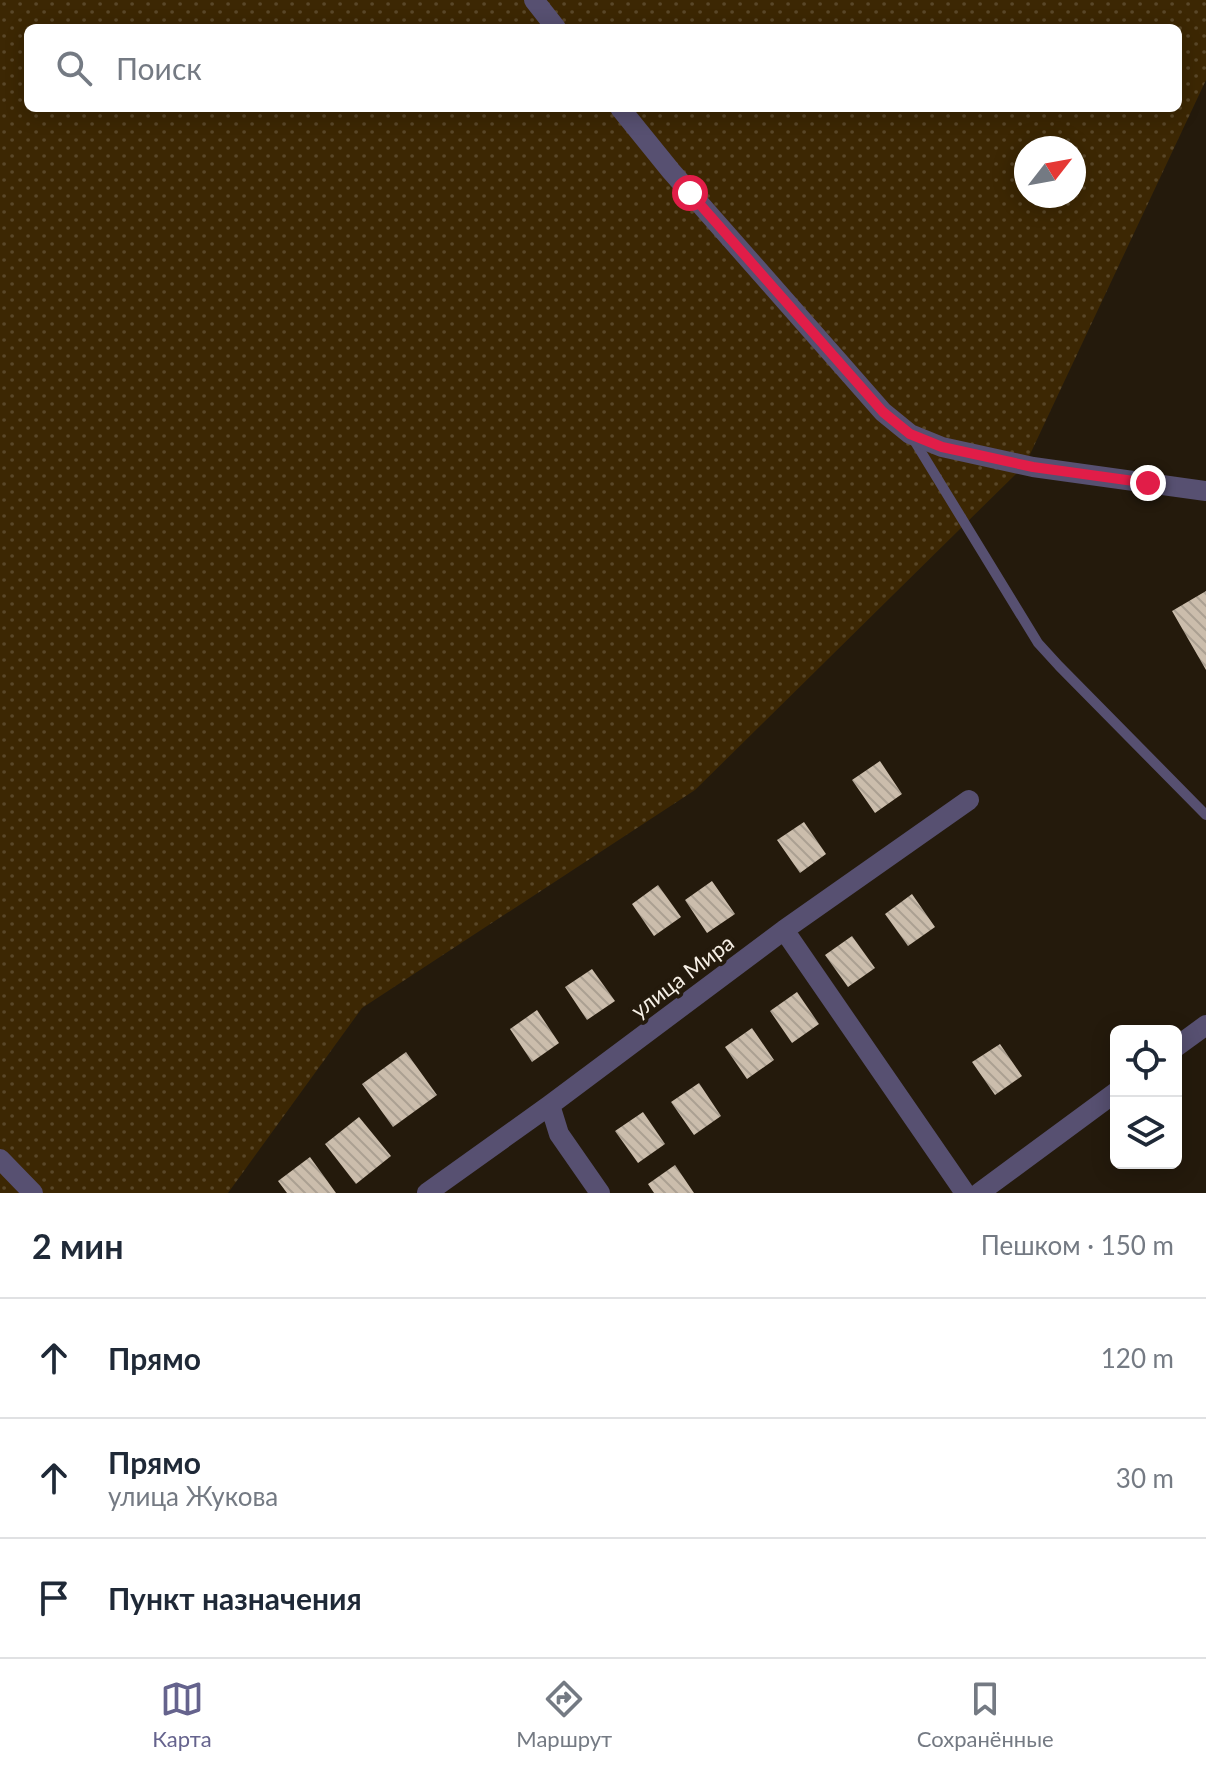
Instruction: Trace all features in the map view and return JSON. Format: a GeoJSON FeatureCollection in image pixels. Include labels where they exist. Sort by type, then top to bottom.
{"type":"FeatureCollection","features":[{"type":"Feature","properties":{"kind":"street"},"geometry":{"type":"LineString","coordinates":[[534,0],[553,24]]}},
{"type":"Feature","properties":{"kind":"street"},"geometry":{"type":"LineString","coordinates":[[623,112],[671,171],[883,412],[910,434],[942,447],[1033,467],[1206,491]]}},
{"type":"Feature","properties":{"kind":"street","name":"улица Мира"},"geometry":{"type":"LineString","coordinates":[[427,1193],[784,930],[969,800]]}},
{"type":"Feature","properties":{"kind":"street"},"geometry":{"type":"LineString","coordinates":[[784,930],[965,1193]]}},
{"type":"Feature","properties":{"kind":"street"},"geometry":{"type":"LineString","coordinates":[[1182,1043],[1206,1025]]}},
{"type":"Feature","properties":{"kind":"street"},"geometry":{"type":"LineString","coordinates":[[979,1193],[1110,1096]]}},
{"type":"Feature","properties":{"kind":"street"},"geometry":{"type":"LineString","coordinates":[[550,1105],[559,1134],[600,1193]]}},
{"type":"Feature","properties":{"kind":"street"},"geometry":{"type":"LineString","coordinates":[[0,1159],[33,1193]]}},
{"type":"Feature","properties":{"kind":"lane"},"geometry":{"type":"LineString","coordinates":[[910,434],[1038,643],[1206,815]]}},
{"type":"Feature","properties":{"kind":"shaded area"},"geometry":{"type":"Polygon","coordinates":[[[0,0],[1206,0],[1206,80],[1025,465],[695,790],[362,1008],[228,1193],[0,1193],[0,0]]]}},
{"type":"Feature","properties":{"kind":"building"},"geometry":{"type":"Polygon","coordinates":[[[1206,591],[1206,670],[1172,611],[1206,591]]]}},
{"type":"Feature","properties":{"kind":"building"},"geometry":{"type":"Polygon","coordinates":[[[880,761],[902,794],[875,813],[852,780],[880,761]]]}},
{"type":"Feature","properties":{"kind":"building"},"geometry":{"type":"Polygon","coordinates":[[[804,822],[826,854],[800,873],[777,840],[804,822]]]}},
{"type":"Feature","properties":{"kind":"building"},"geometry":{"type":"Polygon","coordinates":[[[712,881],[735,914],[707,933],[685,900],[712,881]]]}},
{"type":"Feature","properties":{"kind":"building"},"geometry":{"type":"Polygon","coordinates":[[[658,885],[681,917],[654,936],[632,904],[658,885]]]}},
{"type":"Feature","properties":{"kind":"building"},"geometry":{"type":"Polygon","coordinates":[[[912,894],[935,927],[908,946],[885,914],[912,894]]]}},
{"type":"Feature","properties":{"kind":"building"},"geometry":{"type":"Polygon","coordinates":[[[852,936],[875,968],[848,987],[825,955],[852,936]]]}},
{"type":"Feature","properties":{"kind":"building"},"geometry":{"type":"Polygon","coordinates":[[[592,969],[615,1001],[587,1020],[565,987],[592,969]]]}},
{"type":"Feature","properties":{"kind":"building"},"geometry":{"type":"Polygon","coordinates":[[[797,992],[819,1024],[792,1043],[770,1011],[797,992]]]}},
{"type":"Feature","properties":{"kind":"building"},"geometry":{"type":"Polygon","coordinates":[[[537,1010],[559,1043],[532,1062],[510,1029],[537,1010]]]}},
{"type":"Feature","properties":{"kind":"building"},"geometry":{"type":"Polygon","coordinates":[[[752,1028],[774,1060],[747,1079],[725,1047],[752,1028]]]}},
{"type":"Feature","properties":{"kind":"building"},"geometry":{"type":"Polygon","coordinates":[[[1000,1044],[1022,1076],[995,1095],[972,1062],[1000,1044]]]}},
{"type":"Feature","properties":{"kind":"building"},"geometry":{"type":"Polygon","coordinates":[[[406,1052],[437,1095],[393,1127],[362,1084],[406,1052]]]}},
{"type":"Feature","properties":{"kind":"building"},"geometry":{"type":"Polygon","coordinates":[[[699,1083],[721,1116],[694,1135],[671,1102],[699,1083]]]}},
{"type":"Feature","properties":{"kind":"building"},"geometry":{"type":"Polygon","coordinates":[[[643,1112],[665,1144],[638,1163],[615,1131],[643,1112]]]}},
{"type":"Feature","properties":{"kind":"building"},"geometry":{"type":"Polygon","coordinates":[[[359,1117],[391,1156],[356,1184],[325,1144],[359,1117]]]}},
{"type":"Feature","properties":{"kind":"building"},"geometry":{"type":"Polygon","coordinates":[[[310,1157],[336,1193],[287,1193],[278,1181],[310,1157]]]}},
{"type":"Feature","properties":{"kind":"building"},"geometry":{"type":"Polygon","coordinates":[[[675,1165],[694,1193],[654,1193],[648,1184],[675,1165]]]}},
{"type":"Feature","properties":{"kind":"route"},"geometry":{"type":"LineString","coordinates":[[690,193],[883,412],[910,434],[942,447],[1033,467],[1148,483]]}}]}
